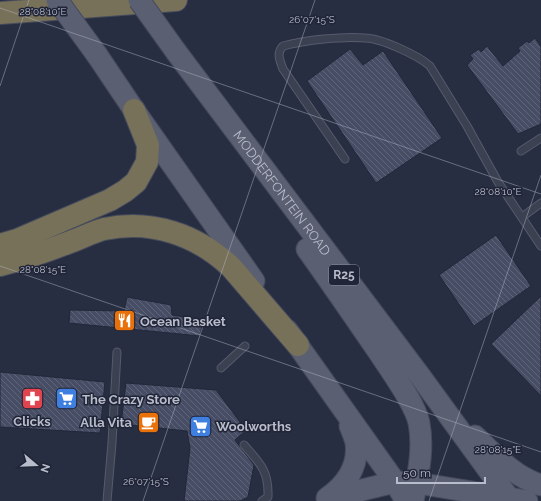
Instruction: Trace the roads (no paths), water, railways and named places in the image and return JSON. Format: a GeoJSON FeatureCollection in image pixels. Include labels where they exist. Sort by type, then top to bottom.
{"type":"FeatureCollection","features":[{"type":"Feature","properties":{"kind":"highway"},"geometry":{"type":"LineString","coordinates":[[0,13],[176,0]]}},
{"type":"Feature","properties":{"kind":"highway"},"geometry":{"type":"LineString","coordinates":[[0,245],[16,240],[110,200],[136,182],[147,162],[148,145],[134,110]]}},
{"type":"Feature","properties":{"kind":"highway"},"geometry":{"type":"LineString","coordinates":[[0,265],[26,258],[103,229],[135,226],[153,227],[173,232],[207,248],[221,257],[298,345]]}},
{"type":"Feature","properties":{"kind":"main road"},"geometry":{"type":"LineString","coordinates":[[57,0],[395,482],[406,501]]}},
{"type":"Feature","properties":{"kind":"main road","name":"MODDERFONTEIN ROAD"},"geometry":{"type":"LineString","coordinates":[[139,0],[443,408],[515,500]]}},
{"type":"Feature","properties":{"kind":"main road"},"geometry":{"type":"LineString","coordinates":[[181,58],[201,97],[396,378],[414,409],[419,421],[421,452],[415,492]]}},
{"type":"Feature","properties":{"kind":"main road"},"geometry":{"type":"LineString","coordinates":[[443,408],[507,466],[522,477],[541,485]]}},
{"type":"Feature","properties":{"kind":"main road"},"geometry":{"type":"LineString","coordinates":[[323,501],[338,490],[346,481],[355,463],[356,442],[346,414]]}},
{"type":"Feature","properties":{"kind":"main road"},"geometry":{"type":"LineString","coordinates":[[332,501],[362,490],[395,482],[415,492],[515,500]]}},
{"type":"Feature","properties":{"kind":"lane"},"geometry":{"type":"LineString","coordinates":[[345,159],[283,70],[279,54],[282,46],[341,38],[366,38],[384,43],[420,58],[430,66],[467,126],[498,182],[541,246]]}},
{"type":"Feature","properties":{"kind":"lane"},"geometry":{"type":"LineString","coordinates":[[521,151],[541,138]]}},
{"type":"Feature","properties":{"kind":"lane"},"geometry":{"type":"LineString","coordinates":[[522,217],[541,204]]}},
{"type":"Feature","properties":{"kind":"lane"},"geometry":{"type":"LineString","coordinates":[[221,368],[245,346]]}},
{"type":"Feature","properties":{"kind":"lane"},"geometry":{"type":"LineString","coordinates":[[107,501],[112,443],[116,352]]}},
{"type":"Feature","properties":{"kind":"lane"},"geometry":{"type":"LineString","coordinates":[[244,445],[263,468],[266,477],[268,497],[262,501]]}},
{"type":"Feature","properties":{"kind":"place","name":"Ocean Basket"},"geometry":{"type":"Point","coordinates":[125,321]}},
{"type":"Feature","properties":{"kind":"place","name":"Clicks"},"geometry":{"type":"Point","coordinates":[32,399]}},
{"type":"Feature","properties":{"kind":"place","name":"The Crazy Store"},"geometry":{"type":"Point","coordinates":[66,399]}},
{"type":"Feature","properties":{"kind":"place","name":"Alla Vita"},"geometry":{"type":"Point","coordinates":[148,422]}},
{"type":"Feature","properties":{"kind":"place","name":"Woolworths"},"geometry":{"type":"Point","coordinates":[201,426]}}]}
